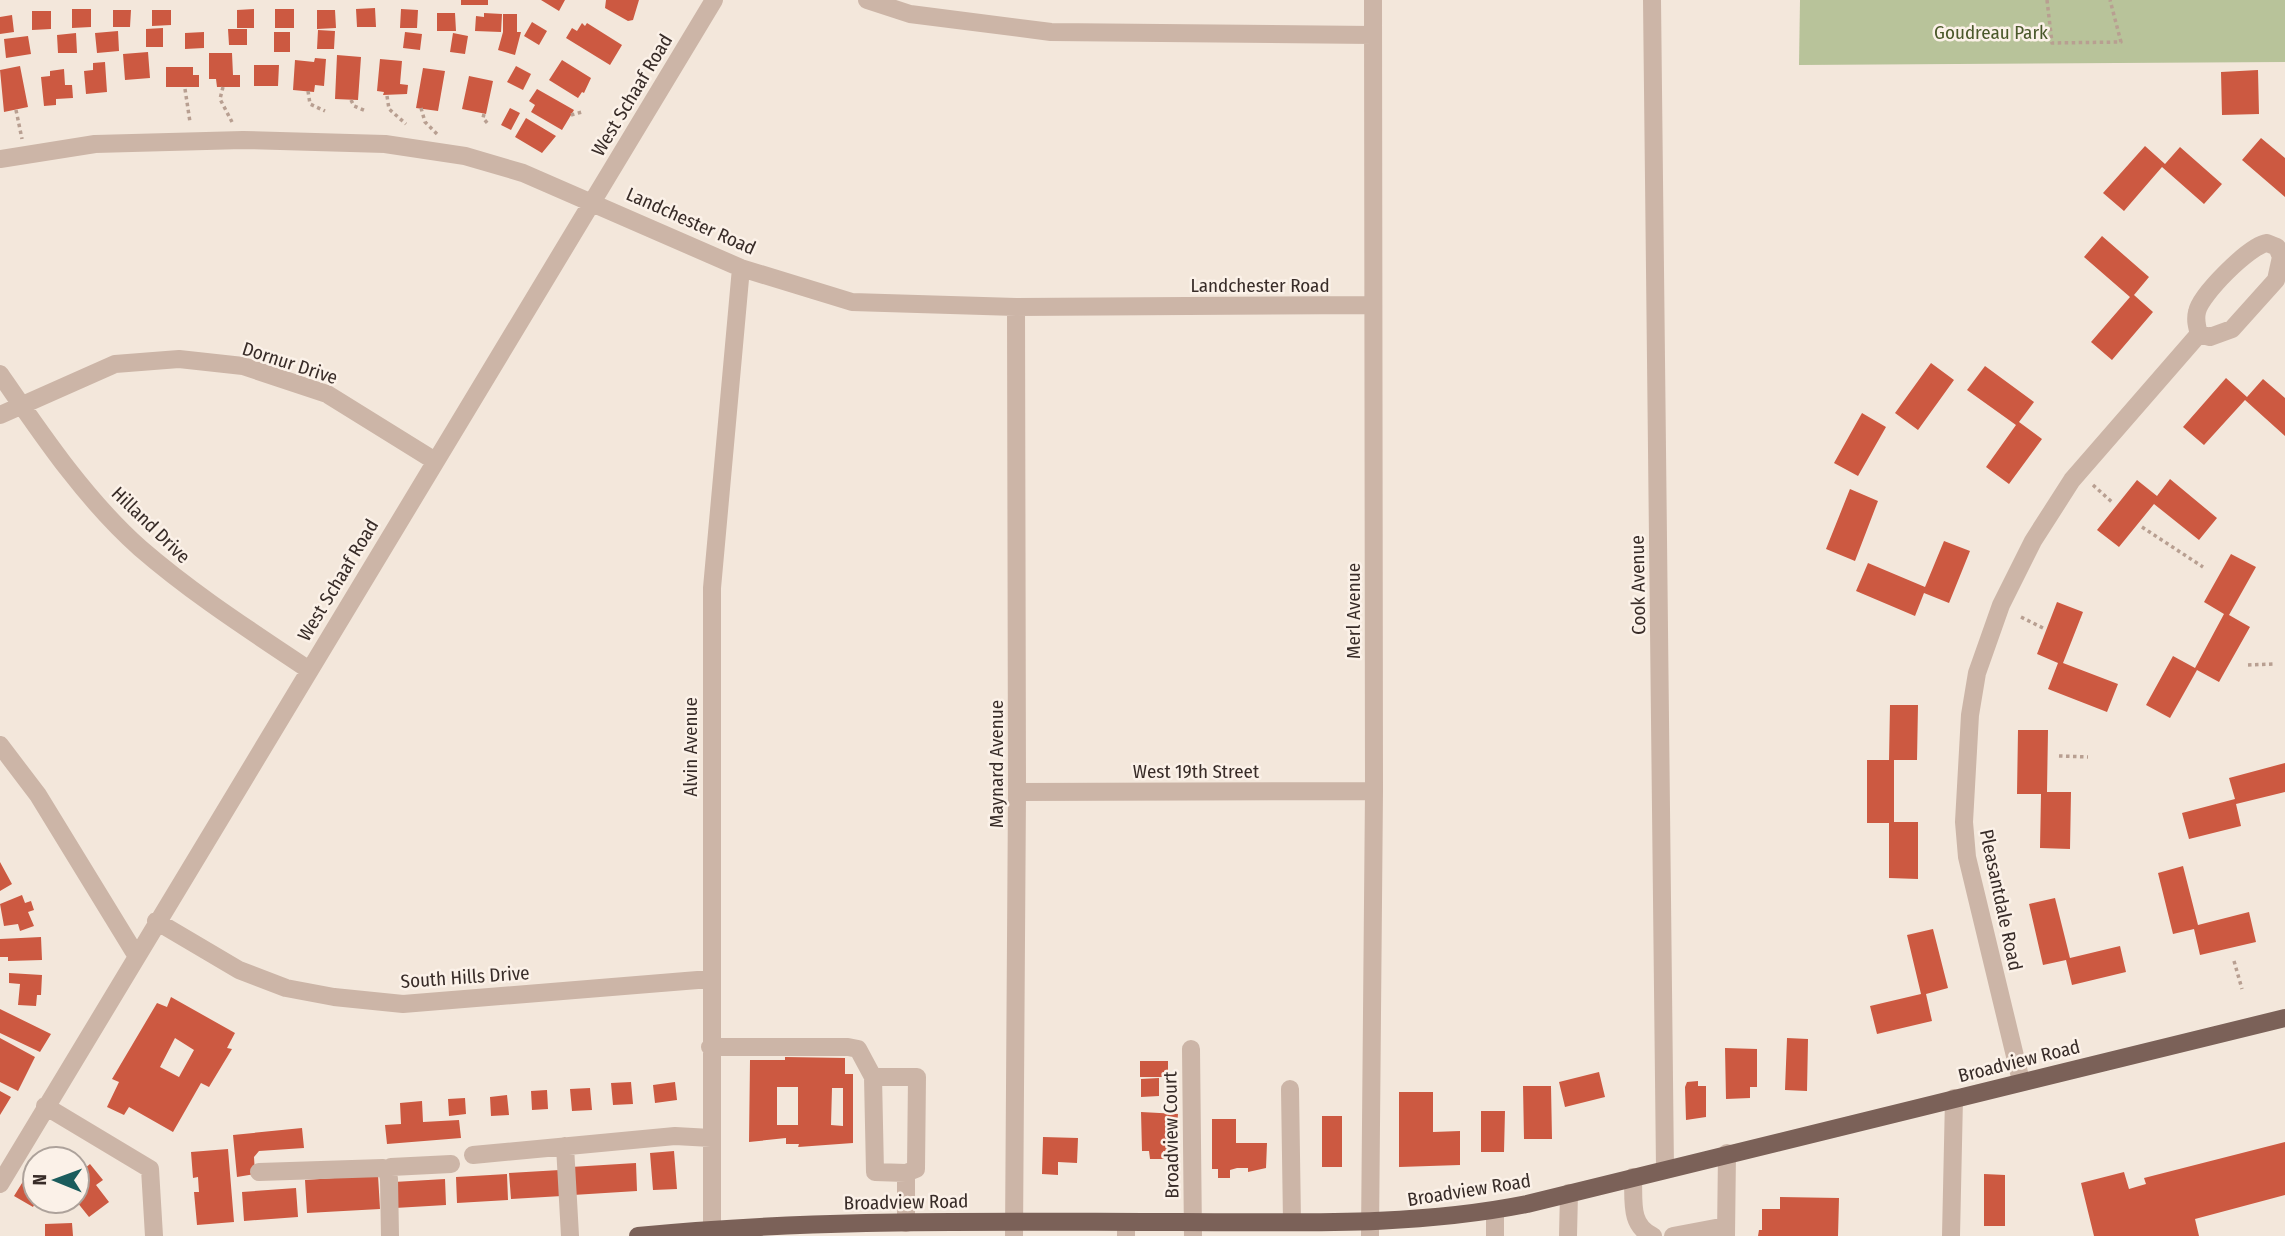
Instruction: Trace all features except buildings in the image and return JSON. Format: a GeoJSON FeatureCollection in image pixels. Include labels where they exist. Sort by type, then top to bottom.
{"type":"FeatureCollection","features":[{"type":"Feature","properties":{"kind":"main road","name":"Broadview Road"},"geometry":{"type":"LineString","coordinates":[[638,1236],[712,1228],[842,1230],[906,1223],[1013,1229],[1193,1229],[1292,1222],[1369,1229],[1495,1210],[1569,1193],[2285,1018]]}},
{"type":"Feature","properties":{"kind":"street","name":"West Schaaf Road"},"geometry":{"type":"LineString","coordinates":[[0,1184],[156,920],[714,0]]}},
{"type":"Feature","properties":{"kind":"street"},"geometry":{"type":"LineString","coordinates":[[867,0],[910,14],[1051,32],[1373,35]]}},
{"type":"Feature","properties":{"kind":"street","name":"Merl Avenue"},"geometry":{"type":"LineString","coordinates":[[1369,1229],[1374,791],[1373,0]]}},
{"type":"Feature","properties":{"kind":"street","name":"Cook Avenue"},"geometry":{"type":"LineString","coordinates":[[1652,0],[1665,1169]]}},
{"type":"Feature","properties":{"kind":"street","name":"Landchester Road"},"geometry":{"type":"LineString","coordinates":[[0,159],[95,144],[243,140],[385,144],[465,156],[523,173],[593,201],[741,268],[852,302],[1016,307],[1373,305]]}},
{"type":"Feature","properties":{"kind":"street"},"geometry":{"type":"LineString","coordinates":[[2267,243],[2277,247],[2281,257],[2276,280],[2232,329],[2210,337],[2199,334],[2196,324],[2200,303],[2249,251],[2267,243]]}},
{"type":"Feature","properties":{"kind":"street","name":"Alvin Avenue"},"geometry":{"type":"LineString","coordinates":[[712,1228],[712,588],[741,268]]}},
{"type":"Feature","properties":{"kind":"street","name":"Maynard Avenue"},"geometry":{"type":"LineString","coordinates":[[1013,1229],[1017,792],[1016,307]]}},
{"type":"Feature","properties":{"kind":"street","name":"Pleasantdale Road"},"geometry":{"type":"LineString","coordinates":[[2021,1081],[1968,857],[1964,822],[1967,754],[1977,673],[2001,605],[2033,541],[2072,480],[2199,334]]}},
{"type":"Feature","properties":{"kind":"street","name":"Dornur Drive"},"geometry":{"type":"LineString","coordinates":[[0,415],[115,364],[179,359],[243,366],[327,394],[435,461]]}},
{"type":"Feature","properties":{"kind":"street","name":"Hilland Drive"},"geometry":{"type":"LineString","coordinates":[[0,374],[78,482],[138,546],[196,595],[309,670]]}},
{"type":"Feature","properties":{"kind":"street"},"geometry":{"type":"LineString","coordinates":[[0,746],[38,795],[136,955]]}},
{"type":"Feature","properties":{"kind":"street","name":"West 19th Street"},"geometry":{"type":"LineString","coordinates":[[1017,792],[1374,791]]}},
{"type":"Feature","properties":{"kind":"street","name":"South Hills Drive"},"geometry":{"type":"LineString","coordinates":[[156,920],[240,970],[286,988],[334,997],[403,1004],[710,979]]}},
{"type":"Feature","properties":{"kind":"street"},"geometry":{"type":"LineString","coordinates":[[710,1047],[848,1047],[861,1052],[873,1077],[875,1172],[906,1173],[916,1169],[917,1077],[873,1077]]}},
{"type":"Feature","properties":{"kind":"street","name":"Broadview Court"},"geometry":{"type":"LineString","coordinates":[[1191,1049],[1193,1229]]}},
{"type":"Feature","properties":{"kind":"street"},"geometry":{"type":"LineString","coordinates":[[1290,1089],[1292,1222]]}},
{"type":"Feature","properties":{"kind":"street"},"geometry":{"type":"LineString","coordinates":[[1951,1236],[1954,1098]]}},
{"type":"Feature","properties":{"kind":"street"},"geometry":{"type":"LineString","coordinates":[[45,1106],[150,1170],[154,1236]]}},
{"type":"Feature","properties":{"kind":"street"},"geometry":{"type":"LineString","coordinates":[[473,1155],[675,1136],[711,1138]]}},
{"type":"Feature","properties":{"kind":"street"},"geometry":{"type":"LineString","coordinates":[[565,1146],[570,1236]]}},
{"type":"Feature","properties":{"kind":"street"},"geometry":{"type":"LineString","coordinates":[[1673,1236],[1726,1231],[1727,1153]]}},
{"type":"Feature","properties":{"kind":"street"},"geometry":{"type":"LineString","coordinates":[[387,1170],[391,1167],[451,1164]]}},
{"type":"Feature","properties":{"kind":"street"},"geometry":{"type":"LineString","coordinates":[[260,1172],[387,1170]]}},
{"type":"Feature","properties":{"kind":"street"},"geometry":{"type":"LineString","coordinates":[[387,1170],[390,1236]]}},
{"type":"Feature","properties":{"kind":"street"},"geometry":{"type":"LineString","coordinates":[[906,1173],[906,1223]]}},
{"type":"Feature","properties":{"kind":"street"},"geometry":{"type":"LineString","coordinates":[[1633,1177],[1637,1223],[1641,1231],[1653,1236]]}},
{"type":"Feature","properties":{"kind":"street"},"geometry":{"type":"LineString","coordinates":[[1568,1236],[1569,1193]]}},
{"type":"Feature","properties":{"kind":"street"},"geometry":{"type":"LineString","coordinates":[[1495,1210],[1495,1236]]}},
{"type":"Feature","properties":{"kind":"path"},"geometry":{"type":"LineString","coordinates":[[2047,0],[2052,43],[2121,42],[2110,0]]}},
{"type":"Feature","properties":{"kind":"path"},"geometry":{"type":"LineString","coordinates":[[223,87],[220,99],[232,121]]}},
{"type":"Feature","properties":{"kind":"path"},"geometry":{"type":"LineString","coordinates":[[185,89],[190,122]]}},
{"type":"Feature","properties":{"kind":"path"},"geometry":{"type":"LineString","coordinates":[[308,91],[310,104],[325,111]]}},
{"type":"Feature","properties":{"kind":"path"},"geometry":{"type":"LineString","coordinates":[[387,96],[389,110],[406,124]]}},
{"type":"Feature","properties":{"kind":"path"},"geometry":{"type":"LineString","coordinates":[[351,100],[354,106],[366,111]]}},
{"type":"Feature","properties":{"kind":"path"},"geometry":{"type":"LineString","coordinates":[[421,108],[425,121],[438,135]]}},
{"type":"Feature","properties":{"kind":"path"},"geometry":{"type":"LineString","coordinates":[[16,110],[22,139]]}},
{"type":"Feature","properties":{"kind":"path"},"geometry":{"type":"LineString","coordinates":[[571,115],[582,112]]}},
{"type":"Feature","properties":{"kind":"path"},"geometry":{"type":"LineString","coordinates":[[484,114],[483,118],[489,125]]}},
{"type":"Feature","properties":{"kind":"path"},"geometry":{"type":"LineString","coordinates":[[2093,485],[2113,503]]}},
{"type":"Feature","properties":{"kind":"path"},"geometry":{"type":"LineString","coordinates":[[2142,527],[2203,567]]}},
{"type":"Feature","properties":{"kind":"path"},"geometry":{"type":"LineString","coordinates":[[2021,617],[2043,628]]}},
{"type":"Feature","properties":{"kind":"path"},"geometry":{"type":"LineString","coordinates":[[2248,665],[2275,664]]}},
{"type":"Feature","properties":{"kind":"path"},"geometry":{"type":"LineString","coordinates":[[2059,756],[2088,757]]}},
{"type":"Feature","properties":{"kind":"path"},"geometry":{"type":"LineString","coordinates":[[2234,961],[2242,989]]}},
{"type":"Feature","properties":{"kind":"green space","name":"Goudreau Park"},"geometry":{"type":"Polygon","coordinates":[[[1800,0],[2285,0],[2285,62],[1799,65],[1800,0]]]}}]}
